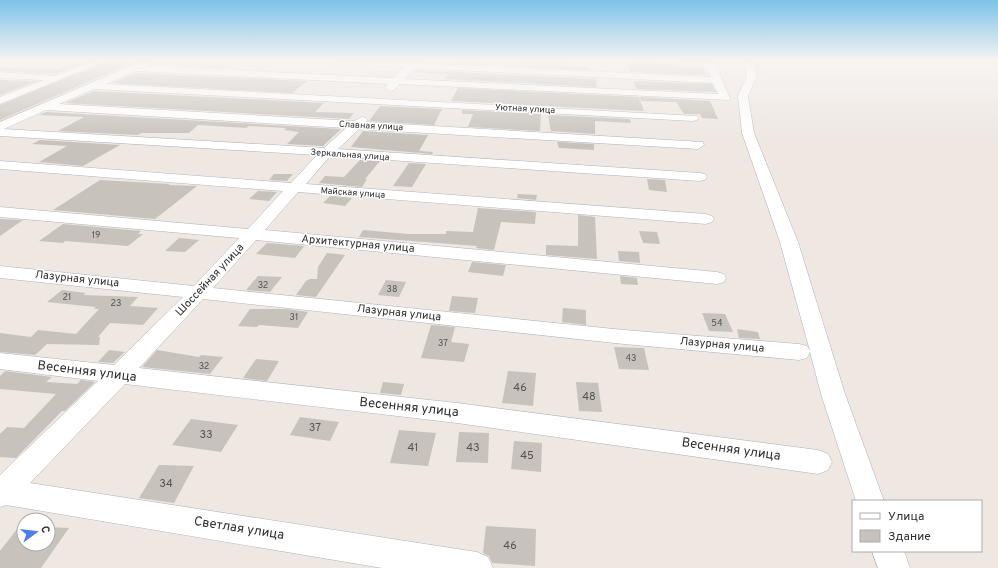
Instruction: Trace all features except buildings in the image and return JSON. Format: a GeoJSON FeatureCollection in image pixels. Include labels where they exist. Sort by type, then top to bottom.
{"type":"FeatureCollection","features":[{"type":"Feature","properties":{"kind":"street"},"geometry":{"type":"LineString","coordinates":[[0,101],[35,88]]}},
{"type":"Feature","properties":{"kind":"street"},"geometry":{"type":"LineString","coordinates":[[0,112],[60,88]]}},
{"type":"Feature","properties":{"kind":"street"},"geometry":{"type":"LineString","coordinates":[[0,118],[77,88]]}},
{"type":"Feature","properties":{"kind":"street"},"geometry":{"type":"LineString","coordinates":[[0,126],[89,88]]}},
{"type":"Feature","properties":{"kind":"street","name":"Уютная улица"},"geometry":{"type":"LineString","coordinates":[[119,88],[693,118]]}},
{"type":"Feature","properties":{"kind":"street","name":"Шоссейная улица"},"geometry":{"type":"LineString","coordinates":[[1,492],[118,376],[199,292],[326,153],[357,125],[390,88]]}},
{"type":"Feature","properties":{"kind":"street"},"geometry":{"type":"LineString","coordinates":[[508,88],[725,98],[721,88]]}},
{"type":"Feature","properties":{"kind":"street"},"geometry":{"type":"LineString","coordinates":[[747,88],[743,96],[748,133],[789,242],[833,394],[870,500]]}},
{"type":"Feature","properties":{"kind":"street","name":"Славная улица"},"geometry":{"type":"LineString","coordinates":[[45,107],[698,145]]}},
{"type":"Feature","properties":{"kind":"street","name":"Зеркальная улица"},"geometry":{"type":"LineString","coordinates":[[0,132],[130,139],[700,177]]}},
{"type":"Feature","properties":{"kind":"street","name":"Майская улица"},"geometry":{"type":"LineString","coordinates":[[0,165],[293,189],[706,219]]}},
{"type":"Feature","properties":{"kind":"street","name":"Архитектурная улица"},"geometry":{"type":"LineString","coordinates":[[0,212],[452,252],[716,278]]}},
{"type":"Feature","properties":{"kind":"street","name":"Лазурная улица"},"geometry":{"type":"LineString","coordinates":[[0,272],[624,337],[799,352]]}},
{"type":"Feature","properties":{"kind":"street","name":"Весенняя улица"},"geometry":{"type":"LineString","coordinates":[[0,361],[118,376],[457,413],[818,462]]}},
{"type":"Feature","properties":{"kind":"street","name":"Светлая улица"},"geometry":{"type":"LineString","coordinates":[[1,492],[477,568]]}},
{"type":"Feature","properties":{"kind":"street"},"geometry":{"type":"LineString","coordinates":[[888,552],[894,568]]}}]}
